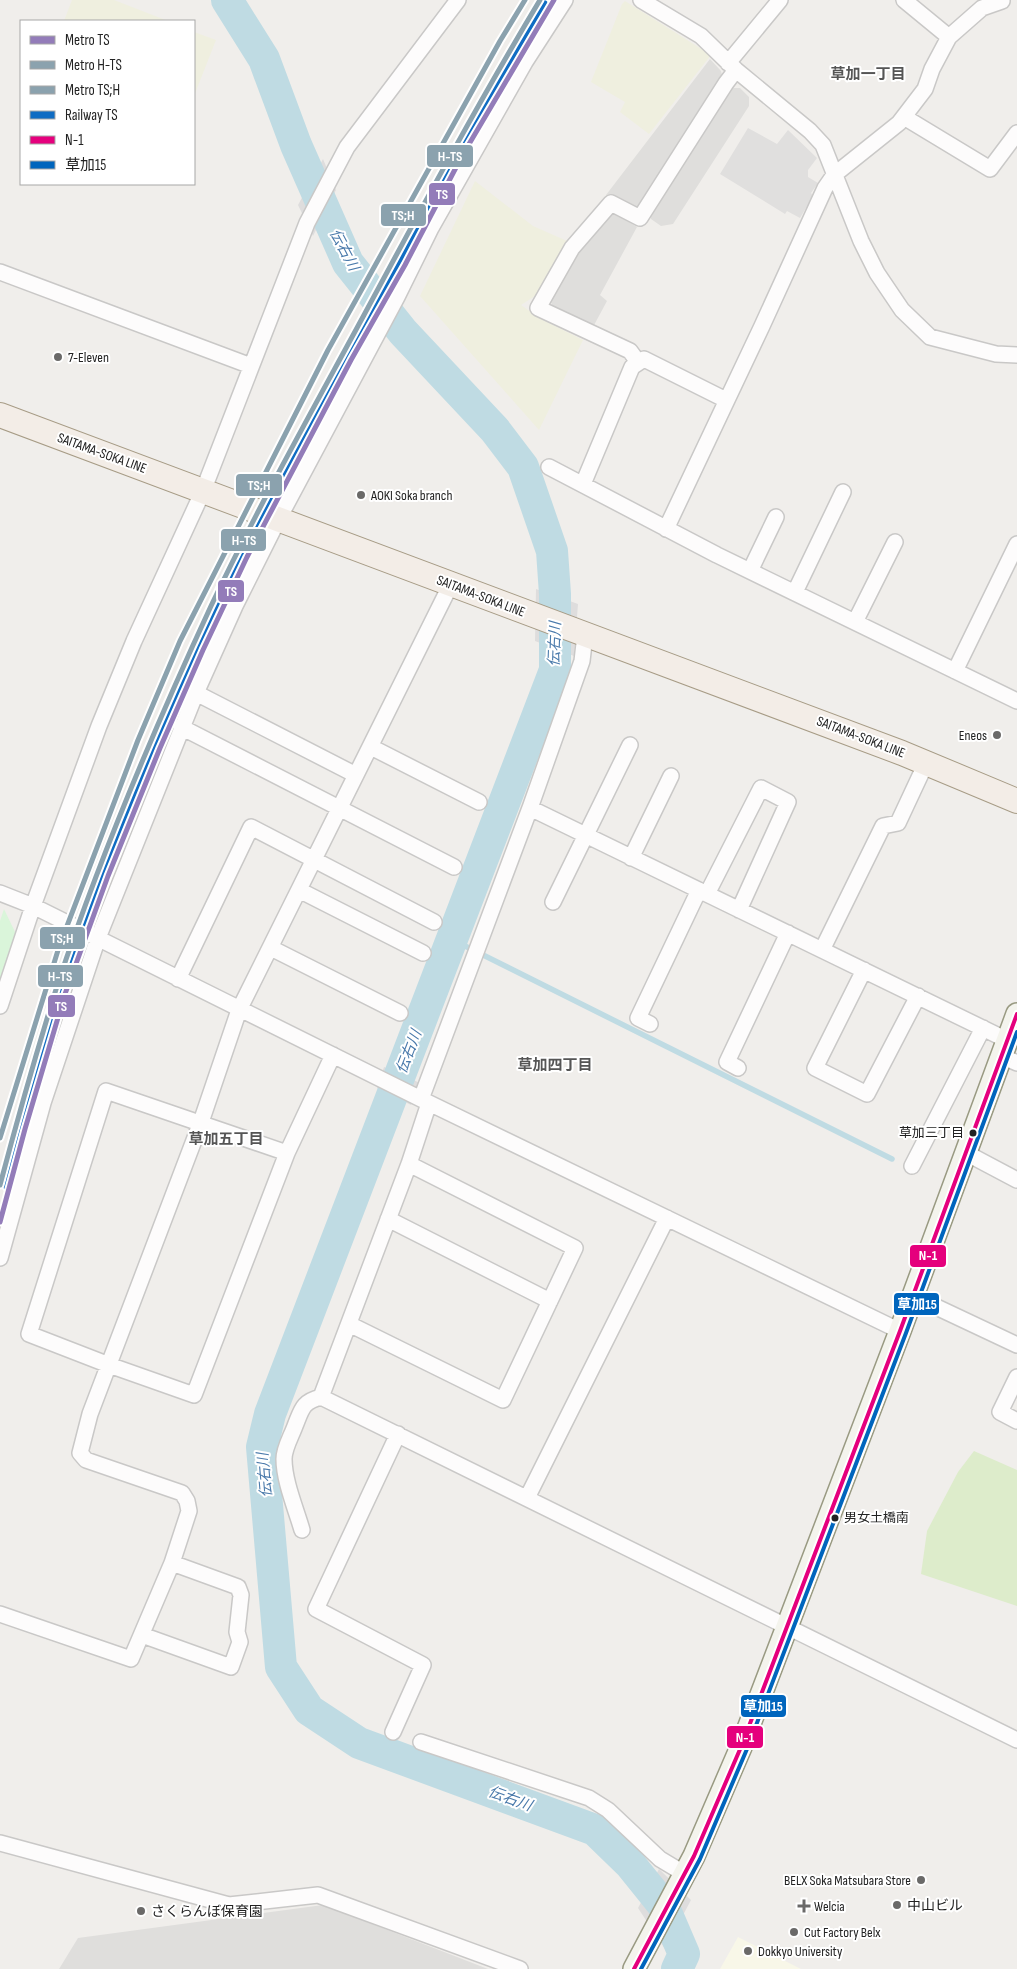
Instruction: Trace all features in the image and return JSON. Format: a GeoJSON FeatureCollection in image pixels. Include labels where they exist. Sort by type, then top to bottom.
{"type":"FeatureCollection","features":[{"type":"Feature","properties":{"kind":"main road","name":"SAITAMA-SOKA LINE"},"geometry":{"type":"LineString","coordinates":[[0,415],[585,635],[695,674],[926,763],[1017,801]]}},
{"type":"Feature","properties":{"kind":"street"},"geometry":{"type":"LineString","coordinates":[[0,1006],[33,906],[103,718],[134,641],[203,491],[307,223],[347,147],[458,0]]}},
{"type":"Feature","properties":{"kind":"street"},"geometry":{"type":"LineString","coordinates":[[0,1258],[43,1104],[98,938],[180,727],[235,606],[278,520],[397,297],[431,228],[525,62],[565,0]]}},
{"type":"Feature","properties":{"kind":"street"},"geometry":{"type":"LineString","coordinates":[[641,0],[701,36],[732,67],[823,145],[861,241],[877,273],[902,310],[930,337],[996,354],[1017,355]]}},
{"type":"Feature","properties":{"kind":"street"},"geometry":{"type":"LineString","coordinates":[[638,362],[630,351],[538,308],[572,248],[611,203],[640,218],[726,83],[732,67],[780,0]]}},
{"type":"Feature","properties":{"kind":"street"},"geometry":{"type":"LineString","coordinates":[[904,0],[949,37]]}},
{"type":"Feature","properties":{"kind":"street"},"geometry":{"type":"LineString","coordinates":[[666,529],[825,188],[834,176],[904,117],[925,89],[932,69],[949,37],[982,8],[1002,0]]}},
{"type":"Feature","properties":{"kind":"street"},"geometry":{"type":"LineString","coordinates":[[904,117],[990,169],[1017,133]]}},
{"type":"Feature","properties":{"kind":"street"},"geometry":{"type":"LineString","coordinates":[[0,272],[251,366]]}},
{"type":"Feature","properties":{"kind":"street"},"geometry":{"type":"LineString","coordinates":[[583,484],[632,367],[638,362],[644,359],[726,400]]}},
{"type":"Feature","properties":{"kind":"street"},"geometry":{"type":"LineString","coordinates":[[549,467],[666,529],[1017,701]]}},
{"type":"Feature","properties":{"kind":"street"},"geometry":{"type":"LineString","coordinates":[[795,592],[843,492]]}},
{"type":"Feature","properties":{"kind":"street"},"geometry":{"type":"LineString","coordinates":[[750,571],[776,517]]}},
{"type":"Feature","properties":{"kind":"street"},"geometry":{"type":"LineString","coordinates":[[855,622],[895,542]]}},
{"type":"Feature","properties":{"kind":"street"},"geometry":{"type":"LineString","coordinates":[[954,671],[1017,544]]}},
{"type":"Feature","properties":{"kind":"street"},"geometry":{"type":"LineString","coordinates":[[0,1614],[131,1659],[142,1635],[172,1563],[189,1511],[187,1501],[182,1493],[86,1460],[80,1453],[90,1414],[201,1122],[239,1010],[452,584]]}},
{"type":"Feature","properties":{"kind":"street"},"geometry":{"type":"LineString","coordinates":[[321,1397],[409,1164],[422,1099],[530,808],[582,661],[585,635]]}},
{"type":"Feature","properties":{"kind":"street"},"geometry":{"type":"LineString","coordinates":[[196,693],[356,775]]}},
{"type":"Feature","properties":{"kind":"street"},"geometry":{"type":"LineString","coordinates":[[180,727],[454,867]]}},
{"type":"Feature","properties":{"kind":"street"},"geometry":{"type":"LineString","coordinates":[[553,902],[630,745]]}},
{"type":"Feature","properties":{"kind":"street"},"geometry":{"type":"LineString","coordinates":[[371,747],[479,802]]}},
{"type":"Feature","properties":{"kind":"street"},"geometry":{"type":"LineString","coordinates":[[822,950],[883,826],[898,823],[926,763]]}},
{"type":"Feature","properties":{"kind":"street"},"geometry":{"type":"LineString","coordinates":[[631,858],[671,776]]}},
{"type":"Feature","properties":{"kind":"street"},"geometry":{"type":"LineString","coordinates":[[650,1024],[638,1018],[703,892],[761,788],[788,802],[739,910]]}},
{"type":"Feature","properties":{"kind":"street"},"geometry":{"type":"LineString","coordinates":[[530,808],[584,836],[984,1028],[1009,1053]]}},
{"type":"Feature","properties":{"kind":"street"},"geometry":{"type":"LineString","coordinates":[[178,980],[251,827],[314,858],[434,922]]}},
{"type":"Feature","properties":{"kind":"street"},"geometry":{"type":"LineString","coordinates":[[299,890],[423,953]]}},
{"type":"Feature","properties":{"kind":"street"},"geometry":{"type":"LineString","coordinates":[[0,893],[33,906],[239,1010],[900,1331]]}},
{"type":"Feature","properties":{"kind":"street"},"geometry":{"type":"LineString","coordinates":[[738,1068],[726,1062],[788,933]]}},
{"type":"Feature","properties":{"kind":"street"},"geometry":{"type":"LineString","coordinates":[[271,948],[400,1013]]}},
{"type":"Feature","properties":{"kind":"street"},"geometry":{"type":"LineString","coordinates":[[864,970],[815,1068],[867,1094],[918,996]]}},
{"type":"Feature","properties":{"kind":"street"},"geometry":{"type":"LineString","coordinates":[[634,1969],[682,1881],[713,1814],[900,1331],[966,1153],[1009,1053],[1017,1014]]}},
{"type":"Feature","properties":{"kind":"street"},"geometry":{"type":"LineString","coordinates":[[912,1166],[984,1028]]}},
{"type":"Feature","properties":{"kind":"street"},"geometry":{"type":"LineString","coordinates":[[286,1153],[106,1090],[29,1334],[194,1395],[286,1153],[333,1055]]}},
{"type":"Feature","properties":{"kind":"street"},"geometry":{"type":"LineString","coordinates":[[966,1153],[1017,1180]]}},
{"type":"Feature","properties":{"kind":"street"},"geometry":{"type":"LineString","coordinates":[[349,1324],[502,1400],[575,1248],[409,1164]]}},
{"type":"Feature","properties":{"kind":"street"},"geometry":{"type":"LineString","coordinates":[[527,1498],[666,1218]]}},
{"type":"Feature","properties":{"kind":"street"},"geometry":{"type":"LineString","coordinates":[[388,1219],[550,1301]]}},
{"type":"Feature","properties":{"kind":"street"},"geometry":{"type":"LineString","coordinates":[[913,1296],[1017,1345]]}},
{"type":"Feature","properties":{"kind":"street"},"geometry":{"type":"LineString","coordinates":[[1017,1377],[1000,1412],[1017,1421]]}},
{"type":"Feature","properties":{"kind":"street"},"geometry":{"type":"LineString","coordinates":[[302,1530],[286,1473],[284,1458],[287,1444],[303,1406],[310,1400],[321,1397],[1017,1740]]}},
{"type":"Feature","properties":{"kind":"street"},"geometry":{"type":"LineString","coordinates":[[393,1732],[423,1664],[316,1609],[398,1434]]}},
{"type":"Feature","properties":{"kind":"street"},"geometry":{"type":"LineString","coordinates":[[142,1635],[231,1667],[240,1642],[237,1632],[242,1596],[238,1588],[172,1563]]}},
{"type":"Feature","properties":{"kind":"street"},"geometry":{"type":"LineString","coordinates":[[420,1742],[589,1798],[608,1810],[682,1881]]}},
{"type":"Feature","properties":{"kind":"street"},"geometry":{"type":"LineString","coordinates":[[0,1844],[229,1905],[318,1895],[520,1969]]}},
{"type":"Feature","properties":{"kind":"shaded area"},"geometry":{"type":"Polygon","coordinates":[[[710,59],[721,71],[723,79],[639,206],[631,207],[606,195],[710,59]]]}},
{"type":"Feature","properties":{"kind":"shaded area"},"geometry":{"type":"Polygon","coordinates":[[[730,88],[740,88],[749,97],[749,106],[673,224],[661,226],[651,219],[650,210],[730,88]]]}},
{"type":"Feature","properties":{"kind":"shaded area"},"geometry":{"type":"Polygon","coordinates":[[[748,128],[777,144],[788,130],[817,158],[808,170],[808,177],[818,183],[811,193],[813,196],[800,218],[787,211],[785,214],[720,174],[748,128]]]}},
{"type":"Feature","properties":{"kind":"shaded area"},"geometry":{"type":"Polygon","coordinates":[[[614,213],[637,227],[600,295],[607,301],[593,327],[553,308],[550,299],[581,247],[606,216],[614,213]]]}},
{"type":"Feature","properties":{"kind":"shaded area"},"geometry":{"type":"Polygon","coordinates":[[[323,1905],[488,1969],[59,1969],[78,1938],[323,1905]]]}},
{"type":"Feature","properties":{"kind":"shaded area","name":"Dokkyo University"},"geometry":{"type":"Polygon","coordinates":[[[738,1937],[801,1969],[720,1969],[738,1937]]]}},
{"type":"Feature","properties":{"kind":"green space"},"geometry":{"type":"Polygon","coordinates":[[[72,0],[114,0],[165,20],[64,20],[72,0]]]}},
{"type":"Feature","properties":{"kind":"green space"},"geometry":{"type":"Polygon","coordinates":[[[625,1],[711,55],[649,134],[620,112],[625,102],[591,82],[622,4],[625,1]]]}},
{"type":"Feature","properties":{"kind":"green space"},"geometry":{"type":"Polygon","coordinates":[[[195,32],[216,40],[195,93],[195,32]]]}},
{"type":"Feature","properties":{"kind":"green space"},"geometry":{"type":"Polygon","coordinates":[[[475,181],[533,226],[567,241],[535,296],[521,305],[541,319],[583,340],[539,430],[420,296],[475,181]]]}},
{"type":"Feature","properties":{"kind":"green space"},"geometry":{"type":"Polygon","coordinates":[[[4,909],[16,934],[0,983],[0,921],[4,909]]]}},
{"type":"Feature","properties":{"kind":"green space"},"geometry":{"type":"Polygon","coordinates":[[[974,1451],[1017,1470],[1017,1606],[921,1574],[927,1531],[958,1472],[974,1451]]]}},
{"type":"Feature","properties":{"kind":"pier"},"geometry":{"type":"Polygon","coordinates":[[[323,159],[336,190],[313,236],[298,205],[323,159]]]}},
{"type":"Feature","properties":{"kind":"pier"},"geometry":{"type":"Polygon","coordinates":[[[536,589],[578,604],[574,656],[535,641],[536,589]]]}},
{"type":"Feature","properties":{"kind":"pier"},"geometry":{"type":"Polygon","coordinates":[[[384,1067],[420,1083],[411,1105],[377,1088],[384,1067]]]}},
{"type":"Feature","properties":{"kind":"pier"},"geometry":{"type":"Polygon","coordinates":[[[659,1869],[691,1900],[665,1949],[638,1908],[659,1869]]]}},
{"type":"Feature","properties":{"kind":"waterway","name":"伝右川"},"geometry":{"type":"LineString","coordinates":[[227,0],[264,59],[296,145],[348,263],[403,332],[495,430],[523,467],[552,551],[555,594],[555,670],[270,1414],[262,1447],[281,1667],[309,1710],[359,1743],[595,1830],[630,1864],[663,1905],[684,1954],[677,1969]]}},
{"type":"Feature","properties":{"kind":"waterway"},"geometry":{"type":"LineString","coordinates":[[451,939],[892,1159]]}},
{"type":"Feature","properties":{"kind":"metro line","name":"TS;H"},"geometry":{"type":"LineString","coordinates":[[0,1138],[59,947],[138,740],[180,641],[328,350],[500,41],[525,0]]}},
{"type":"Feature","properties":{"kind":"metro line","name":"H-TS"},"geometry":{"type":"LineString","coordinates":[[0,1185],[58,983],[92,887],[129,792],[190,652],[247,532],[286,459],[450,156],[540,0]]}},
{"type":"Feature","properties":{"kind":"metro line","name":"TS"},"geometry":{"type":"LineString","coordinates":[[0,1222],[65,994],[108,876],[160,748],[203,650],[247,557],[351,360],[405,265],[462,156],[554,0]]}},
{"type":"Feature","properties":{"kind":"rail line","name":"TS"},"geometry":{"type":"LineString","coordinates":[[6,1187],[64,985],[98,889],[154,748],[196,654],[253,535],[310,426],[456,159],[545,3]]}},
{"type":"Feature","properties":{"kind":"transit line","name":"N-1"},"geometry":{"type":"LineString","coordinates":[[634,1969],[694,1856],[741,1747],[900,1331],[1017,1014]]}},
{"type":"Feature","properties":{"kind":"transit line","name":"草加15"},"geometry":{"type":"LineString","coordinates":[[641,1969],[700,1859],[747,1749],[906,1333],[1017,1032]]}},
{"type":"Feature","properties":{"kind":"place","name":"7-Eleven"},"geometry":{"type":"Point","coordinates":[58,357]}},
{"type":"Feature","properties":{"kind":"place","name":"AOKI Soka branch"},"geometry":{"type":"Point","coordinates":[361,495]}},
{"type":"Feature","properties":{"kind":"place","name":"Eneos"},"geometry":{"type":"Point","coordinates":[997,735]}},
{"type":"Feature","properties":{"kind":"place","name":"草加三丁目"},"geometry":{"type":"Point","coordinates":[973,1133]}},
{"type":"Feature","properties":{"kind":"place","name":"男女土橋南"},"geometry":{"type":"Point","coordinates":[835,1518]}},
{"type":"Feature","properties":{"kind":"place","name":"BELX Soka Matsubara Store"},"geometry":{"type":"Point","coordinates":[921,1880]}},
{"type":"Feature","properties":{"kind":"place","name":"中山ビル"},"geometry":{"type":"Point","coordinates":[897,1905]}},
{"type":"Feature","properties":{"kind":"place","name":"Welcia"},"geometry":{"type":"Point","coordinates":[804,1906]}},
{"type":"Feature","properties":{"kind":"place","name":"さくらんぼ保育園"},"geometry":{"type":"Point","coordinates":[141,1911]}},
{"type":"Feature","properties":{"kind":"place","name":"Cut Factory Belx"},"geometry":{"type":"Point","coordinates":[794,1932]}},
{"type":"Feature","properties":{"kind":"place","name":"Dokkyo University"},"geometry":{"type":"Point","coordinates":[748,1951]}},
{"type":"Feature","properties":{"kind":"district","name":"草加一丁目"},"geometry":{"type":"Point","coordinates":[868,74]}},
{"type":"Feature","properties":{"kind":"district","name":"草加四丁目"},"geometry":{"type":"Point","coordinates":[555,1065]}},
{"type":"Feature","properties":{"kind":"district","name":"草加五丁目"},"geometry":{"type":"Point","coordinates":[226,1139]}}]}
